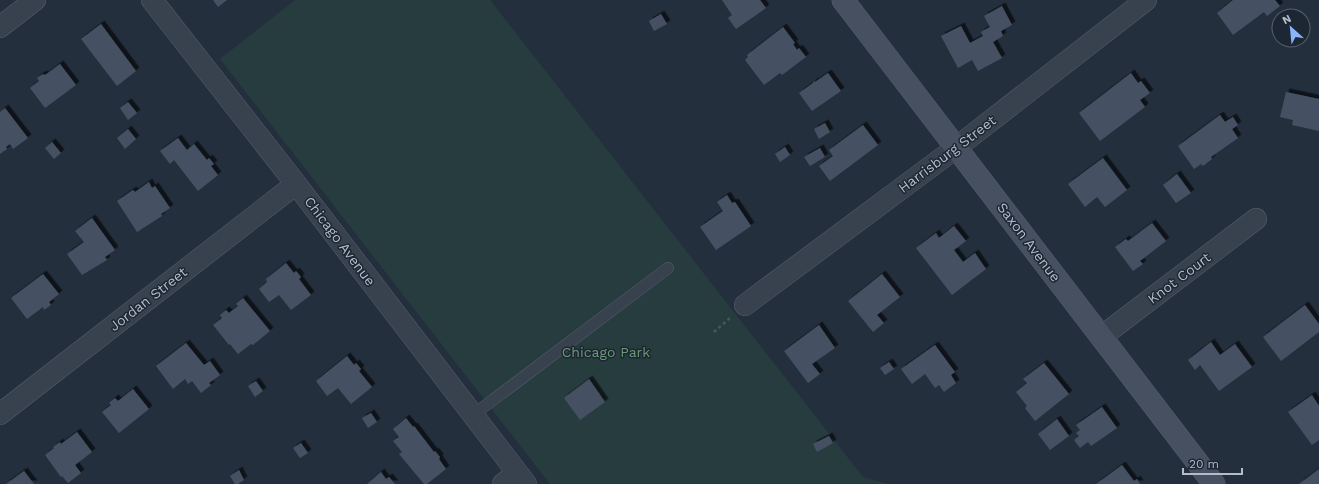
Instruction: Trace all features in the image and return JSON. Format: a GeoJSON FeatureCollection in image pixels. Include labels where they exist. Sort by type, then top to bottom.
{"type":"FeatureCollection","features":[{"type":"Feature","properties":{"kind":"street"},"geometry":{"type":"LineString","coordinates":[[0,27],[35,0]]}},
{"type":"Feature","properties":{"kind":"street","name":"Chicago Avenue"},"geometry":{"type":"LineString","coordinates":[[152,0],[296,184],[473,415],[515,480]]}},
{"type":"Feature","properties":{"kind":"street","name":"Saxon Avenue"},"geometry":{"type":"LineString","coordinates":[[843,0],[1214,484]]}},
{"type":"Feature","properties":{"kind":"street","name":"Harrisburg Street"},"geometry":{"type":"LineString","coordinates":[[745,305],[957,147],[1146,0]]}},
{"type":"Feature","properties":{"kind":"street","name":"Jordan Street"},"geometry":{"type":"LineString","coordinates":[[0,414],[296,184]]}},
{"type":"Feature","properties":{"kind":"street","name":"Knot Court"},"geometry":{"type":"LineString","coordinates":[[1101,337],[1256,219]]}},
{"type":"Feature","properties":{"kind":"lane"},"geometry":{"type":"LineString","coordinates":[[473,415],[668,268]]}},
{"type":"Feature","properties":{"kind":"green space","name":"Chicago Park"},"geometry":{"type":"Polygon","coordinates":[[[295,0],[490,0],[863,477],[888,484],[550,484],[220,59],[295,0]]]}},
{"type":"Feature","properties":{"kind":"building"},"geometry":{"type":"Polygon","coordinates":[[[213,0],[227,0],[218,7],[213,0]]]}},
{"type":"Feature","properties":{"kind":"building"},"geometry":{"type":"Polygon","coordinates":[[[722,0],[760,0],[766,8],[736,29],[728,18],[732,15],[722,0]]]}},
{"type":"Feature","properties":{"kind":"building"},"geometry":{"type":"Polygon","coordinates":[[[1233,0],[1275,0],[1280,6],[1277,8],[1271,8],[1271,13],[1267,16],[1264,12],[1233,35],[1217,13],[1233,0]]]}},
{"type":"Feature","properties":{"kind":"building"},"geometry":{"type":"Polygon","coordinates":[[[1002,6],[1012,25],[1001,31],[1003,36],[993,42],[1002,58],[978,71],[972,60],[958,68],[941,36],[961,26],[970,43],[983,36],[981,32],[990,27],[984,16],[1002,6]]]}},
{"type":"Feature","properties":{"kind":"building"},"geometry":{"type":"Polygon","coordinates":[[[661,14],[667,24],[654,31],[649,21],[661,14]]]}},
{"type":"Feature","properties":{"kind":"building"},"geometry":{"type":"Polygon","coordinates":[[[101,24],[136,71],[117,86],[81,39],[101,24]]]}},
{"type":"Feature","properties":{"kind":"building"},"geometry":{"type":"Polygon","coordinates":[[[783,27],[795,43],[793,44],[797,50],[799,48],[806,57],[782,75],[780,73],[764,85],[745,60],[748,57],[747,55],[783,27]]]}},
{"type":"Feature","properties":{"kind":"building"},"geometry":{"type":"Polygon","coordinates":[[[60,64],[76,85],[45,108],[30,88],[39,81],[37,78],[43,74],[45,75],[60,64]]]}},
{"type":"Feature","properties":{"kind":"building"},"geometry":{"type":"Polygon","coordinates":[[[828,73],[841,91],[812,111],[799,93],[814,81],[815,82],[828,73]]]}},
{"type":"Feature","properties":{"kind":"building"},"geometry":{"type":"Polygon","coordinates":[[[1131,73],[1138,83],[1141,81],[1150,93],[1140,100],[1145,107],[1100,141],[1079,113],[1131,73]]]}},
{"type":"Feature","properties":{"kind":"building"},"geometry":{"type":"Polygon","coordinates":[[[1286,92],[1319,99],[1319,131],[1292,125],[1293,120],[1280,117],[1286,92]]]}},
{"type":"Feature","properties":{"kind":"building"},"geometry":{"type":"Polygon","coordinates":[[[128,102],[137,113],[128,120],[120,108],[128,102]]]}},
{"type":"Feature","properties":{"kind":"building"},"geometry":{"type":"Polygon","coordinates":[[[5,108],[28,138],[13,149],[10,144],[6,147],[7,149],[0,154],[0,112],[5,108]]]}},
{"type":"Feature","properties":{"kind":"building"},"geometry":{"type":"Polygon","coordinates":[[[1220,115],[1225,122],[1233,117],[1238,125],[1232,129],[1238,138],[1211,157],[1212,159],[1203,166],[1201,164],[1194,169],[1178,146],[1220,115]]]}},
{"type":"Feature","properties":{"kind":"building"},"geometry":{"type":"Polygon","coordinates":[[[825,123],[830,132],[819,139],[814,129],[825,123]]]}},
{"type":"Feature","properties":{"kind":"building"},"geometry":{"type":"Polygon","coordinates":[[[863,125],[878,145],[830,181],[819,166],[833,156],[829,150],[863,125]]]}},
{"type":"Feature","properties":{"kind":"building"},"geometry":{"type":"Polygon","coordinates":[[[128,129],[136,139],[125,149],[117,138],[128,129]]]}},
{"type":"Feature","properties":{"kind":"building"},"geometry":{"type":"Polygon","coordinates":[[[178,138],[187,150],[194,144],[207,160],[209,158],[214,164],[211,166],[218,175],[198,191],[174,160],[170,164],[160,151],[178,138]]]}},
{"type":"Feature","properties":{"kind":"building"},"geometry":{"type":"Polygon","coordinates":[[[52,142],[61,153],[54,159],[45,148],[52,142]]]}},
{"type":"Feature","properties":{"kind":"building"},"geometry":{"type":"Polygon","coordinates":[[[785,147],[790,155],[780,162],[775,154],[785,147]]]}},
{"type":"Feature","properties":{"kind":"building"},"geometry":{"type":"Polygon","coordinates":[[[820,148],[825,157],[810,166],[804,157],[820,148]]]}},
{"type":"Feature","properties":{"kind":"building"},"geometry":{"type":"Polygon","coordinates":[[[1103,158],[1127,190],[1105,207],[1097,197],[1085,207],[1068,184],[1103,158]]]}},
{"type":"Feature","properties":{"kind":"building"},"geometry":{"type":"Polygon","coordinates":[[[1177,174],[1191,193],[1176,203],[1163,185],[1177,174]]]}},
{"type":"Feature","properties":{"kind":"building"},"geometry":{"type":"Polygon","coordinates":[[[149,182],[152,188],[155,186],[170,208],[161,214],[162,216],[137,232],[117,201],[133,190],[135,192],[149,182]]]}},
{"type":"Feature","properties":{"kind":"building"},"geometry":{"type":"Polygon","coordinates":[[[727,195],[732,203],[735,202],[751,226],[716,250],[700,227],[723,211],[717,202],[727,195]]]}},
{"type":"Feature","properties":{"kind":"building"},"geometry":{"type":"Polygon","coordinates":[[[92,218],[115,250],[105,257],[107,260],[82,275],[67,254],[84,242],[75,231],[92,218]]]}},
{"type":"Feature","properties":{"kind":"building"},"geometry":{"type":"Polygon","coordinates":[[[1152,223],[1166,241],[1140,261],[1143,264],[1133,271],[1115,247],[1126,239],[1128,241],[1152,223]]]}},
{"type":"Feature","properties":{"kind":"building"},"geometry":{"type":"Polygon","coordinates":[[[954,226],[966,241],[954,250],[963,262],[975,253],[986,269],[952,295],[916,248],[936,233],[939,238],[954,226]]]}},
{"type":"Feature","properties":{"kind":"building"},"geometry":{"type":"Polygon","coordinates":[[[286,263],[294,273],[296,271],[301,277],[299,279],[311,295],[291,310],[279,295],[269,302],[259,289],[267,282],[266,279],[286,263]]]}},
{"type":"Feature","properties":{"kind":"building"},"geometry":{"type":"Polygon","coordinates":[[[43,274],[59,294],[49,302],[51,305],[44,310],[43,307],[27,319],[11,298],[43,274]]]}},
{"type":"Feature","properties":{"kind":"building"},"geometry":{"type":"Polygon","coordinates":[[[882,274],[900,297],[877,315],[884,323],[873,332],[848,301],[882,274]]]}},
{"type":"Feature","properties":{"kind":"building"},"geometry":{"type":"Polygon","coordinates":[[[243,298],[270,331],[253,345],[251,344],[238,354],[213,325],[222,318],[220,315],[226,310],[229,313],[238,306],[236,304],[243,298]]]}},
{"type":"Feature","properties":{"kind":"building"},"geometry":{"type":"Polygon","coordinates":[[[1305,305],[1319,324],[1319,332],[1281,361],[1263,337],[1305,305]]]}},
{"type":"Feature","properties":{"kind":"building"},"geometry":{"type":"Polygon","coordinates":[[[819,325],[835,348],[812,364],[820,374],[808,383],[784,351],[819,325]]]}},
{"type":"Feature","properties":{"kind":"building"},"geometry":{"type":"Polygon","coordinates":[[[1211,342],[1220,355],[1235,344],[1252,367],[1219,391],[1200,365],[1195,370],[1188,360],[1211,342]]]}},
{"type":"Feature","properties":{"kind":"building"},"geometry":{"type":"Polygon","coordinates":[[[186,343],[204,365],[210,361],[220,375],[209,383],[211,385],[201,393],[192,381],[188,384],[185,379],[173,389],[156,366],[186,343]]]}},
{"type":"Feature","properties":{"kind":"building"},"geometry":{"type":"Polygon","coordinates":[[[935,345],[955,372],[951,375],[956,383],[944,392],[939,385],[935,388],[925,374],[912,384],[901,369],[935,345]]]}},
{"type":"Feature","properties":{"kind":"building"},"geometry":{"type":"Polygon","coordinates":[[[347,356],[354,365],[356,363],[361,369],[359,371],[372,387],[351,404],[338,388],[327,396],[316,381],[347,356]]]}},
{"type":"Feature","properties":{"kind":"building"},"geometry":{"type":"Polygon","coordinates":[[[889,362],[894,369],[885,375],[880,368],[889,362]]]}},
{"type":"Feature","properties":{"kind":"building"},"geometry":{"type":"Polygon","coordinates":[[[1044,363],[1069,394],[1035,421],[1025,408],[1027,406],[1016,392],[1027,383],[1023,379],[1044,363]]]}},
{"type":"Feature","properties":{"kind":"building"},"geometry":{"type":"Polygon","coordinates":[[[589,379],[605,402],[580,420],[564,398],[589,379]]]}},
{"type":"Feature","properties":{"kind":"building"},"geometry":{"type":"Polygon","coordinates":[[[256,381],[263,391],[255,397],[248,386],[256,381]]]}},
{"type":"Feature","properties":{"kind":"building"},"geometry":{"type":"Polygon","coordinates":[[[133,389],[149,409],[119,433],[102,412],[111,405],[109,403],[115,398],[118,401],[133,389]]]}},
{"type":"Feature","properties":{"kind":"building"},"geometry":{"type":"Polygon","coordinates":[[[1312,395],[1319,406],[1319,440],[1312,445],[1288,412],[1312,395]]]}},
{"type":"Feature","properties":{"kind":"building"},"geometry":{"type":"Polygon","coordinates":[[[1102,407],[1117,428],[1091,446],[1088,442],[1080,448],[1074,440],[1079,436],[1076,433],[1080,430],[1076,425],[1102,407]]]}},
{"type":"Feature","properties":{"kind":"building"},"geometry":{"type":"Polygon","coordinates":[[[371,413],[377,422],[368,428],[362,418],[371,413]]]}},
{"type":"Feature","properties":{"kind":"building"},"geometry":{"type":"Polygon","coordinates":[[[406,418],[434,452],[435,451],[440,457],[439,459],[446,469],[427,484],[424,484],[399,454],[402,452],[393,441],[399,437],[393,429],[406,418]]]}},
{"type":"Feature","properties":{"kind":"building"},"geometry":{"type":"Polygon","coordinates":[[[1057,419],[1069,436],[1050,450],[1038,434],[1057,419]]]}},
{"type":"Feature","properties":{"kind":"building"},"geometry":{"type":"Polygon","coordinates":[[[77,432],[92,452],[75,465],[81,473],[68,483],[62,476],[61,477],[45,455],[54,448],[53,447],[60,442],[61,444],[77,432]]]}},
{"type":"Feature","properties":{"kind":"building"},"geometry":{"type":"Polygon","coordinates":[[[829,436],[833,443],[817,452],[813,444],[829,436]]]}},
{"type":"Feature","properties":{"kind":"building"},"geometry":{"type":"Polygon","coordinates":[[[301,443],[308,453],[300,458],[293,448],[301,443]]]}},
{"type":"Feature","properties":{"kind":"building"},"geometry":{"type":"Polygon","coordinates":[[[1122,465],[1134,481],[1137,479],[1140,484],[1096,484],[1122,465]]]}},
{"type":"Feature","properties":{"kind":"building"},"geometry":{"type":"Polygon","coordinates":[[[1319,469],[1319,484],[1299,484],[1319,469]]]}},
{"type":"Feature","properties":{"kind":"building"},"geometry":{"type":"Polygon","coordinates":[[[239,470],[244,480],[238,484],[235,484],[230,476],[239,470]]]}},
{"type":"Feature","properties":{"kind":"building"},"geometry":{"type":"Polygon","coordinates":[[[24,471],[34,484],[6,484],[24,471]]]}},
{"type":"Feature","properties":{"kind":"building"},"geometry":{"type":"Polygon","coordinates":[[[381,472],[386,479],[389,477],[395,484],[367,484],[381,472]]]}}]}
